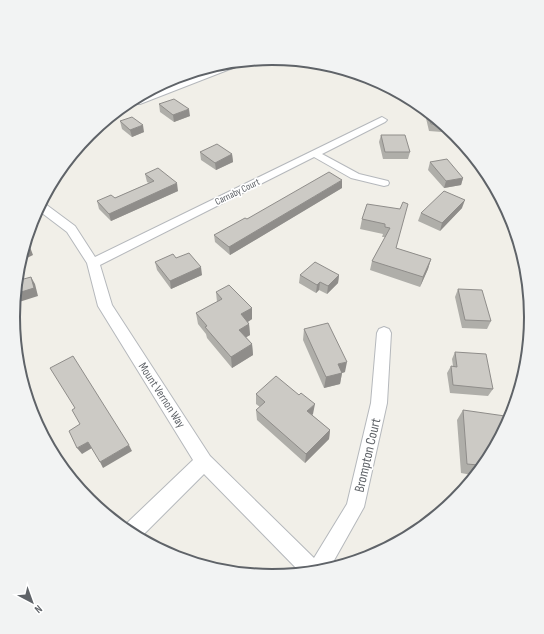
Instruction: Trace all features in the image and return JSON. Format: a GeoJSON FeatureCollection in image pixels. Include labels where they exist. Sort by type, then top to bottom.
{"type":"FeatureCollection","features":[{"type":"Feature","properties":{"kind":"street"},"geometry":{"type":"LineString","coordinates":[[148,98],[223,70]]}},
{"type":"Feature","properties":{"kind":"street","name":"Carnaby Court"},"geometry":{"type":"LineString","coordinates":[[93,263],[382,120]]}},
{"type":"Feature","properties":{"kind":"street"},"geometry":{"type":"LineString","coordinates":[[314,153],[355,176],[384,183]]}},
{"type":"Feature","properties":{"kind":"street","name":"Mount Vernon Way"},"geometry":{"type":"LineString","coordinates":[[44,209],[71,229],[93,263],[105,306],[204,462],[308,566]]}},
{"type":"Feature","properties":{"kind":"street","name":"Brompton Court"},"geometry":{"type":"LineString","coordinates":[[321,564],[355,507],[379,403],[384,333]]}},
{"type":"Feature","properties":{"kind":"street"},"geometry":{"type":"LineString","coordinates":[[135,529],[204,462]]}},
{"type":"Feature","properties":{"kind":"building"},"geometry":{"type":"Polygon","coordinates":[[[174,99],[189,109],[173,115],[159,104],[174,99]]]}},
{"type":"Feature","properties":{"kind":"building"},"geometry":{"type":"Polygon","coordinates":[[[132,117],[143,125],[130,130],[120,121],[132,117]]]}},
{"type":"Feature","properties":{"kind":"building"},"geometry":{"type":"Polygon","coordinates":[[[381,135],[405,135],[410,152],[385,152],[381,135]]]}},
{"type":"Feature","properties":{"kind":"building"},"geometry":{"type":"Polygon","coordinates":[[[217,144],[232,154],[215,163],[200,152],[217,144]]]}},
{"type":"Feature","properties":{"kind":"building"},"geometry":{"type":"Polygon","coordinates":[[[447,159],[463,178],[446,181],[430,162],[447,159]]]}},
{"type":"Feature","properties":{"kind":"building"},"geometry":{"type":"Polygon","coordinates":[[[158,168],[177,183],[109,214],[97,201],[111,195],[115,198],[154,181],[145,174],[158,168]]]}},
{"type":"Feature","properties":{"kind":"building"},"geometry":{"type":"Polygon","coordinates":[[[329,172],[342,180],[229,247],[214,235],[245,218],[247,219],[329,172]]]}},
{"type":"Feature","properties":{"kind":"building"},"geometry":{"type":"Polygon","coordinates":[[[444,191],[465,200],[442,223],[421,213],[444,191]]]}},
{"type":"Feature","properties":{"kind":"building"},"geometry":{"type":"Polygon","coordinates":[[[403,202],[408,204],[396,248],[431,259],[423,277],[372,261],[390,228],[385,227],[385,224],[362,219],[367,204],[400,209],[403,202]]]}},
{"type":"Feature","properties":{"kind":"building"},"geometry":{"type":"Polygon","coordinates":[[[189,253],[201,267],[170,281],[155,262],[173,254],[176,258],[189,253]]]}},
{"type":"Feature","properties":{"kind":"building"},"geometry":{"type":"Polygon","coordinates":[[[315,262],[339,275],[328,286],[320,282],[317,285],[300,275],[315,262]]]}},
{"type":"Feature","properties":{"kind":"building"},"geometry":{"type":"Polygon","coordinates":[[[31,277],[34,288],[22,292],[23,279],[31,277]]]}},
{"type":"Feature","properties":{"kind":"building"},"geometry":{"type":"Polygon","coordinates":[[[229,285],[252,308],[241,314],[249,324],[239,330],[252,344],[231,357],[205,327],[207,326],[196,313],[222,299],[216,292],[229,285]]]}},
{"type":"Feature","properties":{"kind":"building"},"geometry":{"type":"Polygon","coordinates":[[[458,289],[482,290],[491,321],[465,320],[458,289]]]}},
{"type":"Feature","properties":{"kind":"building"},"geometry":{"type":"Polygon","coordinates":[[[328,323],[347,362],[338,364],[342,373],[326,377],[304,329],[328,323]]]}},
{"type":"Feature","properties":{"kind":"building"},"geometry":{"type":"Polygon","coordinates":[[[455,352],[486,354],[493,389],[453,385],[451,366],[457,367],[455,352]]]}},
{"type":"Feature","properties":{"kind":"building"},"geometry":{"type":"Polygon","coordinates":[[[73,356],[129,445],[100,462],[88,442],[77,448],[69,431],[80,424],[72,410],[75,408],[50,368],[73,356]]]}},
{"type":"Feature","properties":{"kind":"building"},"geometry":{"type":"Polygon","coordinates":[[[276,376],[299,395],[301,393],[315,404],[307,411],[330,430],[306,454],[256,410],[265,402],[256,394],[276,376]]]}},
{"type":"Feature","properties":{"kind":"building"},"geometry":{"type":"Polygon","coordinates":[[[463,410],[504,416],[482,457],[476,465],[467,464],[463,410]]]}}]}
